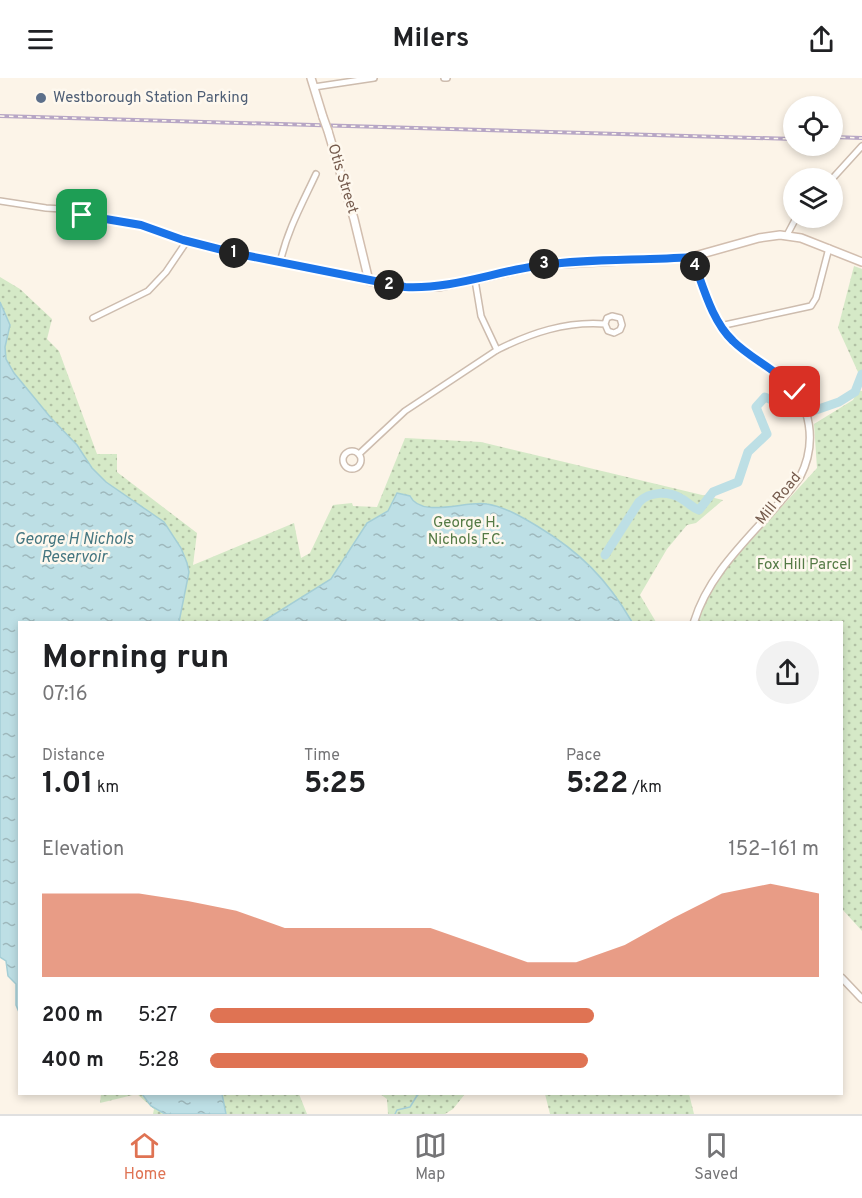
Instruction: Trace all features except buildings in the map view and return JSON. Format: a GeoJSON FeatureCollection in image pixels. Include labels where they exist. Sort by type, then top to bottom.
{"type":"FeatureCollection","features":[{"type":"Feature","properties":{"kind":"main road","name":"Otis Street"},"geometry":{"type":"LineString","coordinates":[[311,78],[354,219],[369,281]]}},
{"type":"Feature","properties":{"kind":"main road"},"geometry":{"type":"LineString","coordinates":[[369,281],[398,287],[425,288],[543,265],[692,257],[766,236],[787,235],[829,248],[862,262]]}},
{"type":"Feature","properties":{"kind":"street"},"geometry":{"type":"LineString","coordinates":[[314,87],[374,78]]}},
{"type":"Feature","properties":{"kind":"street"},"geometry":{"type":"LineString","coordinates":[[842,168],[862,146]]}},
{"type":"Feature","properties":{"kind":"street"},"geometry":{"type":"LineString","coordinates":[[280,263],[284,242],[316,174]]}},
{"type":"Feature","properties":{"kind":"street"},"geometry":{"type":"LineString","coordinates":[[0,201],[116,219],[187,241],[369,281]]}},
{"type":"Feature","properties":{"kind":"street"},"geometry":{"type":"LineString","coordinates":[[787,235],[791,228]]}},
{"type":"Feature","properties":{"kind":"street"},"geometry":{"type":"LineString","coordinates":[[93,318],[147,291],[166,272],[187,241]]}},
{"type":"Feature","properties":{"kind":"street"},"geometry":{"type":"LineString","coordinates":[[720,326],[811,306],[816,298],[829,248]]}},
{"type":"Feature","properties":{"kind":"street","name":"Mill Road"},"geometry":{"type":"LineString","coordinates":[[692,257],[720,326],[734,342],[784,380],[804,406],[809,422],[810,446],[807,462],[800,477],[721,570],[703,599],[694,621]]}},
{"type":"Feature","properties":{"kind":"street"},"geometry":{"type":"LineString","coordinates":[[475,280],[481,316],[497,350]]}},
{"type":"Feature","properties":{"kind":"street"},"geometry":{"type":"LineString","coordinates":[[359,454],[405,411],[497,350],[552,328],[605,324]]}},
{"type":"Feature","properties":{"kind":"street"},"geometry":{"type":"LineString","coordinates":[[843,979],[862,999]]}},
{"type":"Feature","properties":{"kind":"green space"},"geometry":{"type":"Polygon","coordinates":[[[854,266],[862,269],[862,381],[838,328],[854,266]]]}},
{"type":"Feature","properties":{"kind":"green space","name":"George H. Nichols F.C."},"geometry":{"type":"Polygon","coordinates":[[[0,277],[20,289],[52,319],[47,339],[59,351],[97,454],[117,454],[117,472],[197,533],[193,565],[294,523],[301,558],[310,553],[333,505],[352,503],[353,506],[377,507],[405,438],[481,442],[723,500],[696,523],[687,525],[667,549],[640,595],[655,621],[18,621],[18,1010],[16,984],[8,976],[6,961],[0,957],[0,277]]]}},
{"type":"Feature","properties":{"kind":"green space","name":"Fox Hill Parcel"},"geometry":{"type":"Polygon","coordinates":[[[858,390],[862,391],[862,931],[843,910],[843,621],[698,621],[706,601],[722,572],[817,468],[814,424],[853,400],[858,390]]]}},
{"type":"Feature","properties":{"kind":"green space"},"geometry":{"type":"Polygon","coordinates":[[[101,1095],[133,1095],[100,1103],[101,1095]]]}},
{"type":"Feature","properties":{"kind":"green space"},"geometry":{"type":"Polygon","coordinates":[[[138,1095],[299,1095],[307,1114],[153,1114],[154,1109],[138,1095]]]}},
{"type":"Feature","properties":{"kind":"green space"},"geometry":{"type":"Polygon","coordinates":[[[381,1095],[464,1095],[453,1109],[445,1114],[388,1114],[387,1099],[381,1095]]]}},
{"type":"Feature","properties":{"kind":"green space"},"geometry":{"type":"Polygon","coordinates":[[[545,1095],[689,1095],[694,1114],[550,1114],[545,1095]]]}},
{"type":"Feature","properties":{"kind":"water","name":"George H Nichols Reservoir"},"geometry":{"type":"Polygon","coordinates":[[[0,302],[10,325],[5,347],[6,359],[14,373],[106,482],[164,522],[181,548],[189,572],[179,621],[18,621],[18,1010],[16,984],[8,976],[6,961],[0,957],[0,302]]]}},
{"type":"Feature","properties":{"kind":"water"},"geometry":{"type":"Polygon","coordinates":[[[397,493],[410,496],[416,503],[434,508],[478,503],[494,505],[507,510],[552,536],[579,556],[613,593],[631,621],[264,621],[331,579],[367,523],[388,511],[397,493]]]}},
{"type":"Feature","properties":{"kind":"water"},"geometry":{"type":"Polygon","coordinates":[[[143,1095],[222,1095],[226,1114],[165,1114],[151,1106],[143,1095]]]}},
{"type":"Feature","properties":{"kind":"waterway"},"geometry":{"type":"LineString","coordinates":[[605,555],[643,498],[660,493],[671,495],[699,510],[713,492],[738,482],[748,452],[767,434],[756,407],[765,397],[789,408],[813,411],[839,402],[855,392],[862,374]]}},
{"type":"Feature","properties":{"kind":"waterway"},"geometry":{"type":"LineString","coordinates":[[395,1114],[397,1110],[410,1107],[417,1095]]}},
{"type":"Feature","properties":{"kind":"railway"},"geometry":{"type":"LineString","coordinates":[[0,116],[783,139]]}},
{"type":"Feature","properties":{"kind":"railway"},"geometry":{"type":"LineString","coordinates":[[843,137],[862,138]]}},
{"type":"Feature","properties":{"kind":"place","name":"Westborough Station Parking"},"geometry":{"type":"Point","coordinates":[41,98]}},
{"type":"Feature","properties":{"kind":"route"},"geometry":{"type":"LineString","coordinates":[[82,215],[141,225],[183,240],[234,253],[405,287],[431,288],[458,284],[525,268],[559,263],[692,257],[716,318],[725,333],[738,346],[784,380],[795,392]]}}]}
